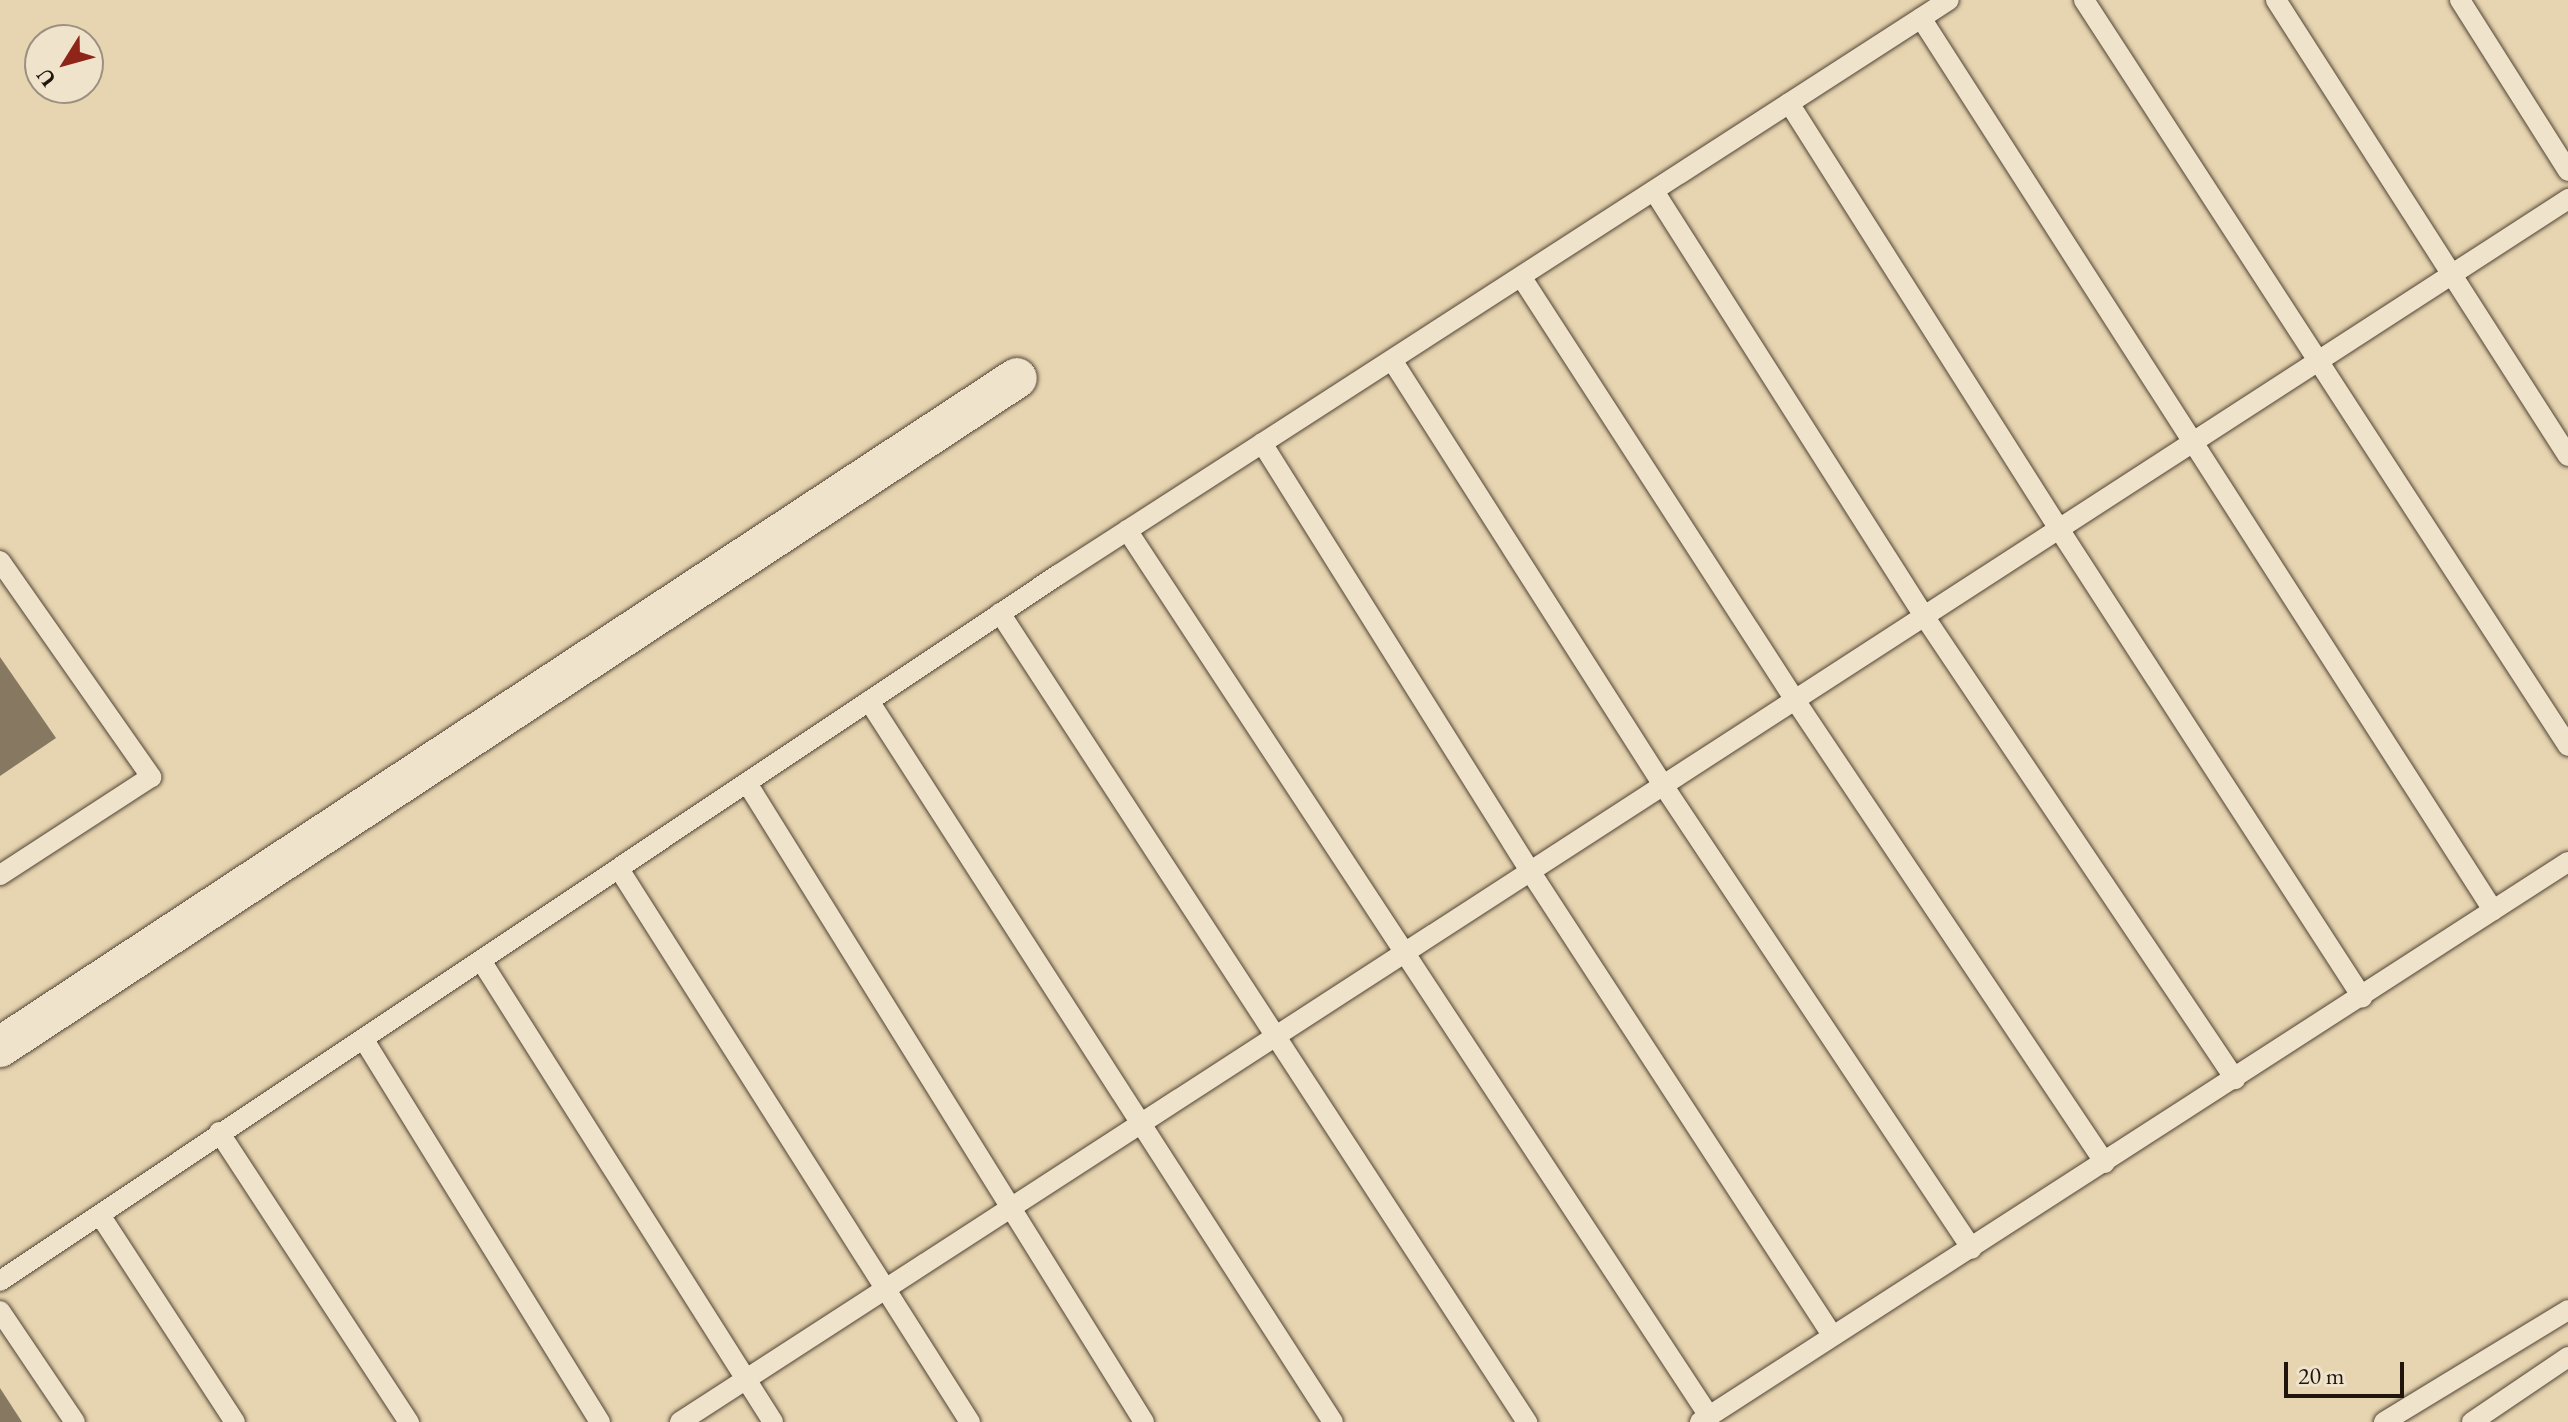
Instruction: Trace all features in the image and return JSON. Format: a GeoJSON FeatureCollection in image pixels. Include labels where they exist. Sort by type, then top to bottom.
{"type":"FeatureCollection","features":[{"type":"Feature","properties":{"kind":"street"},"geometry":{"type":"LineString","coordinates":[[0,1047],[1017,378]]}},
{"type":"Feature","properties":{"kind":"lane"},"geometry":{"type":"LineString","coordinates":[[0,1281],[219,1132],[482,962],[1000,613],[1949,0]]}},
{"type":"Feature","properties":{"kind":"lane"},"geometry":{"type":"LineString","coordinates":[[2084,0],[2568,746]]}},
{"type":"Feature","properties":{"kind":"lane"},"geometry":{"type":"LineString","coordinates":[[2276,0],[2568,456]]}},
{"type":"Feature","properties":{"kind":"lane"},"geometry":{"type":"LineString","coordinates":[[2460,0],[2568,171]]}},
{"type":"Feature","properties":{"kind":"lane"},"geometry":{"type":"LineString","coordinates":[[1921,18],[2493,910]]}},
{"type":"Feature","properties":{"kind":"lane"},"geometry":{"type":"LineString","coordinates":[[1789,103],[2059,529],[2362,997]]}},
{"type":"Feature","properties":{"kind":"lane"},"geometry":{"type":"LineString","coordinates":[[1654,191],[1924,616],[2235,1079]]}},
{"type":"Feature","properties":{"kind":"lane"},"geometry":{"type":"LineString","coordinates":[[680,1422],[2568,199]]}},
{"type":"Feature","properties":{"kind":"lane"},"geometry":{"type":"LineString","coordinates":[[1522,278],[1795,700],[2105,1163]]}},
{"type":"Feature","properties":{"kind":"lane"},"geometry":{"type":"LineString","coordinates":[[1392,360],[1663,785],[1972,1249]]}},
{"type":"Feature","properties":{"kind":"lane"},"geometry":{"type":"LineString","coordinates":[[1262,443],[1530,871],[1832,1335]]}},
{"type":"Feature","properties":{"kind":"lane"},"geometry":{"type":"LineString","coordinates":[[1127,530],[1405,952],[1704,1419],[2568,862]]}},
{"type":"Feature","properties":{"kind":"lane"},"geometry":{"type":"LineString","coordinates":[[0,561],[151,777],[0,875]]}},
{"type":"Feature","properties":{"kind":"lane"},"geometry":{"type":"LineString","coordinates":[[1000,613],[1527,1422]]}},
{"type":"Feature","properties":{"kind":"lane"},"geometry":{"type":"LineString","coordinates":[[869,701],[1333,1422]]}},
{"type":"Feature","properties":{"kind":"lane"},"geometry":{"type":"LineString","coordinates":[[747,783],[1144,1422]]}},
{"type":"Feature","properties":{"kind":"lane"},"geometry":{"type":"LineString","coordinates":[[619,869],[883,1290],[970,1422]]}},
{"type":"Feature","properties":{"kind":"lane"},"geometry":{"type":"LineString","coordinates":[[482,962],[773,1422]]}},
{"type":"Feature","properties":{"kind":"lane"},"geometry":{"type":"LineString","coordinates":[[364,1040],[600,1422]]}},
{"type":"Feature","properties":{"kind":"lane"},"geometry":{"type":"LineString","coordinates":[[219,1132],[409,1422]]}},
{"type":"Feature","properties":{"kind":"lane"},"geometry":{"type":"LineString","coordinates":[[100,1215],[235,1422]]}},
{"type":"Feature","properties":{"kind":"lane"},"geometry":{"type":"LineString","coordinates":[[2384,1422],[2568,1310]]}},
{"type":"Feature","properties":{"kind":"lane"},"geometry":{"type":"LineString","coordinates":[[0,1311],[75,1422]]}},
{"type":"Feature","properties":{"kind":"lane"},"geometry":{"type":"LineString","coordinates":[[2472,1422],[2566,1362]]}},
{"type":"Feature","properties":{"kind":"building"},"geometry":{"type":"Polygon","coordinates":[[[0,657],[56,738],[0,776],[0,657]]]}},
{"type":"Feature","properties":{"kind":"building"},"geometry":{"type":"Polygon","coordinates":[[[0,1388],[22,1422],[0,1422],[0,1388]]]}}]}
